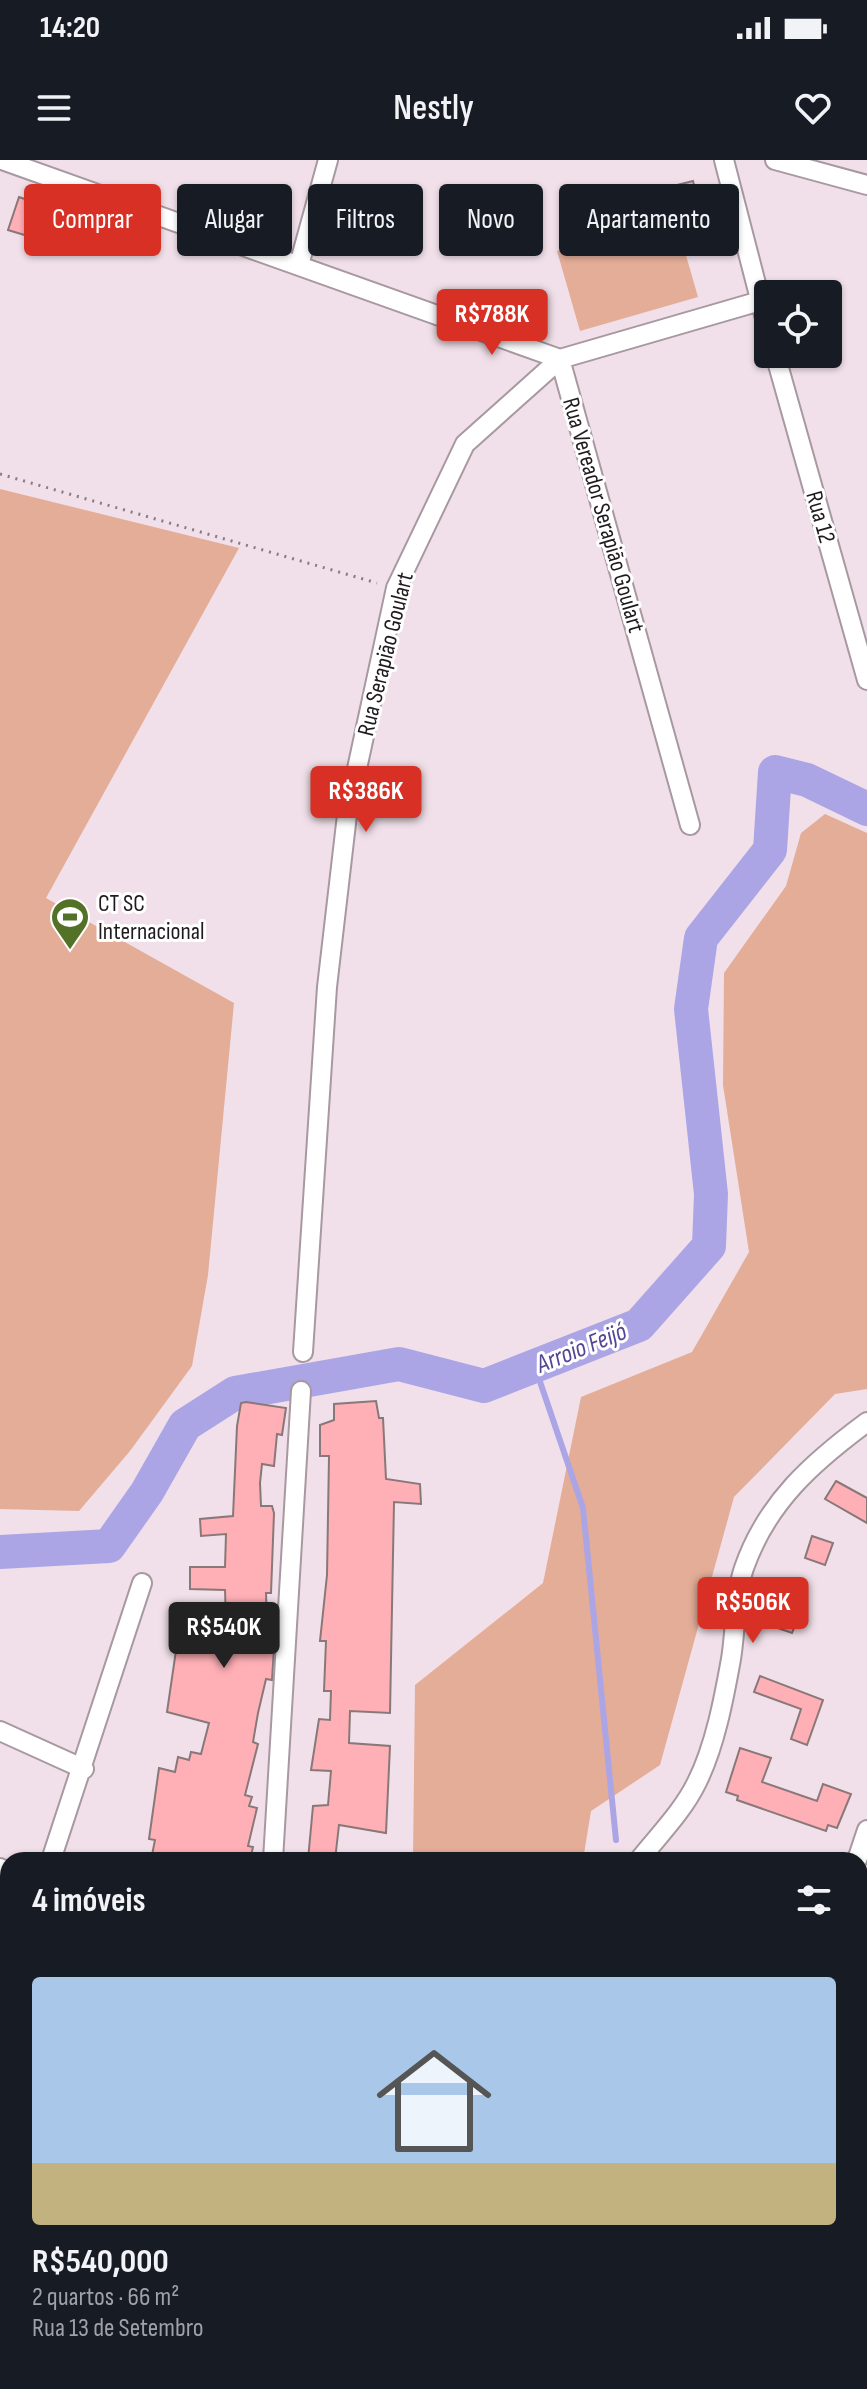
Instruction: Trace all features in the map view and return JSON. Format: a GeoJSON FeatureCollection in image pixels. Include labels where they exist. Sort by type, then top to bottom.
{"type":"FeatureCollection","features":[{"type":"Feature","properties":{"kind":"street"},"geometry":{"type":"LineString","coordinates":[[2,160],[560,359]]}},
{"type":"Feature","properties":{"kind":"street"},"geometry":{"type":"LineString","coordinates":[[299,265],[328,160]]}},
{"type":"Feature","properties":{"kind":"street"},"geometry":{"type":"LineString","coordinates":[[724,160],[755,280]]}},
{"type":"Feature","properties":{"kind":"street"},"geometry":{"type":"LineString","coordinates":[[775,160],[867,185]]}},
{"type":"Feature","properties":{"kind":"street","name":"Rua Serapião Goulart"},"geometry":{"type":"LineString","coordinates":[[303,1352],[327,987],[347,815],[396,588],[465,444],[560,359],[754,303]]}},
{"type":"Feature","properties":{"kind":"street","name":"Rua Vereador Serapião Goulart"},"geometry":{"type":"LineString","coordinates":[[560,359],[690,825]]}},
{"type":"Feature","properties":{"kind":"street","name":"Rua 12"},"geometry":{"type":"LineString","coordinates":[[779,368],[867,680]]}},
{"type":"Feature","properties":{"kind":"street"},"geometry":{"type":"LineString","coordinates":[[273,1852],[301,1391]]}},
{"type":"Feature","properties":{"kind":"street"},"geometry":{"type":"LineString","coordinates":[[646,1852],[675,1817],[698,1781],[712,1740],[731,1657],[738,1593],[751,1552],[790,1488],[811,1464],[867,1422]]}},
{"type":"Feature","properties":{"kind":"street"},"geometry":{"type":"LineString","coordinates":[[54,1852],[84,1769],[142,1583]]}},
{"type":"Feature","properties":{"kind":"street"},"geometry":{"type":"LineString","coordinates":[[0,1731],[84,1769]]}},
{"type":"Feature","properties":{"kind":"street"},"geometry":{"type":"LineString","coordinates":[[860,1852],[867,1830]]}},
{"type":"Feature","properties":{"kind":"path"},"geometry":{"type":"LineString","coordinates":[[0,474],[396,588]]}},
{"type":"Feature","properties":{"kind":"shaded area"},"geometry":{"type":"Polygon","coordinates":[[[557,251],[559,256],[686,256],[698,297],[580,331],[557,251]]]}},
{"type":"Feature","properties":{"kind":"shaded area","name":"CT SC Internacional"},"geometry":{"type":"Polygon","coordinates":[[[0,489],[239,548],[46,898],[234,1003],[208,1275],[192,1366],[130,1451],[79,1511],[0,1509],[0,489]]]}},
{"type":"Feature","properties":{"kind":"shaded area"},"geometry":{"type":"Polygon","coordinates":[[[825,814],[867,833],[867,1389],[835,1394],[734,1497],[660,1765],[591,1811],[584,1852],[413,1852],[415,1685],[543,1583],[581,1397],[692,1352],[749,1252],[723,1085],[724,973],[786,886],[801,833],[825,814]]]}},
{"type":"Feature","properties":{"kind":"building"},"geometry":{"type":"Polygon","coordinates":[[[19,197],[24,199],[24,235],[8,230],[19,197]]]}},
{"type":"Feature","properties":{"kind":"building"},"geometry":{"type":"Polygon","coordinates":[[[376,1401],[379,1418],[383,1418],[386,1479],[420,1484],[421,1504],[394,1502],[390,1713],[350,1711],[349,1743],[390,1746],[386,1833],[339,1825],[336,1852],[309,1852],[313,1806],[328,1805],[331,1771],[311,1770],[319,1719],[330,1720],[331,1691],[324,1691],[326,1641],[320,1641],[327,1575],[329,1456],[320,1456],[320,1425],[334,1420],[334,1404],[376,1401]]]}},
{"type":"Feature","properties":{"kind":"building"},"geometry":{"type":"Polygon","coordinates":[[[241,1403],[286,1408],[282,1435],[277,1434],[274,1466],[262,1464],[260,1483],[261,1506],[272,1506],[274,1513],[271,1593],[266,1593],[267,1623],[273,1623],[275,1631],[272,1680],[266,1679],[258,1713],[253,1742],[258,1744],[245,1795],[252,1797],[249,1806],[257,1808],[248,1846],[253,1847],[252,1852],[153,1852],[155,1840],[149,1839],[159,1768],[175,1772],[178,1757],[189,1760],[191,1752],[201,1754],[209,1723],[167,1712],[180,1623],[226,1623],[225,1590],[190,1589],[190,1567],[225,1567],[226,1534],[201,1536],[200,1519],[233,1516],[241,1403]]]}},
{"type":"Feature","properties":{"kind":"building"},"geometry":{"type":"Polygon","coordinates":[[[836,1481],[867,1498],[867,1523],[825,1499],[836,1481]]]}},
{"type":"Feature","properties":{"kind":"building"},"geometry":{"type":"Polygon","coordinates":[[[812,1536],[833,1543],[825,1565],[805,1558],[812,1536]]]}},
{"type":"Feature","properties":{"kind":"building"},"geometry":{"type":"Polygon","coordinates":[[[773,1604],[800,1613],[792,1633],[766,1624],[773,1604]]]}},
{"type":"Feature","properties":{"kind":"building"},"geometry":{"type":"Polygon","coordinates":[[[760,1676],[823,1700],[807,1745],[791,1739],[801,1709],[754,1692],[760,1676]]]}},
{"type":"Feature","properties":{"kind":"building"},"geometry":{"type":"Polygon","coordinates":[[[740,1748],[771,1758],[762,1782],[817,1801],[823,1784],[851,1794],[837,1828],[828,1825],[826,1831],[737,1800],[738,1796],[726,1792],[740,1748]]]}},
{"type":"Feature","properties":{"kind":"waterway","name":"Arroio Feijó"},"geometry":{"type":"LineString","coordinates":[[0,1552],[109,1546],[147,1492],[185,1425],[235,1393],[399,1364],[484,1386],[639,1325],[709,1246],[711,1194],[691,1009],[701,938],[770,850],[775,772],[807,780],[867,809]]}},
{"type":"Feature","properties":{"kind":"waterway"},"geometry":{"type":"LineString","coordinates":[[535,1367],[583,1508],[616,1840]]}},
{"type":"Feature","properties":{"kind":"place","name":"CT SC Internacional"},"geometry":{"type":"Point","coordinates":[70,951]}}]}
